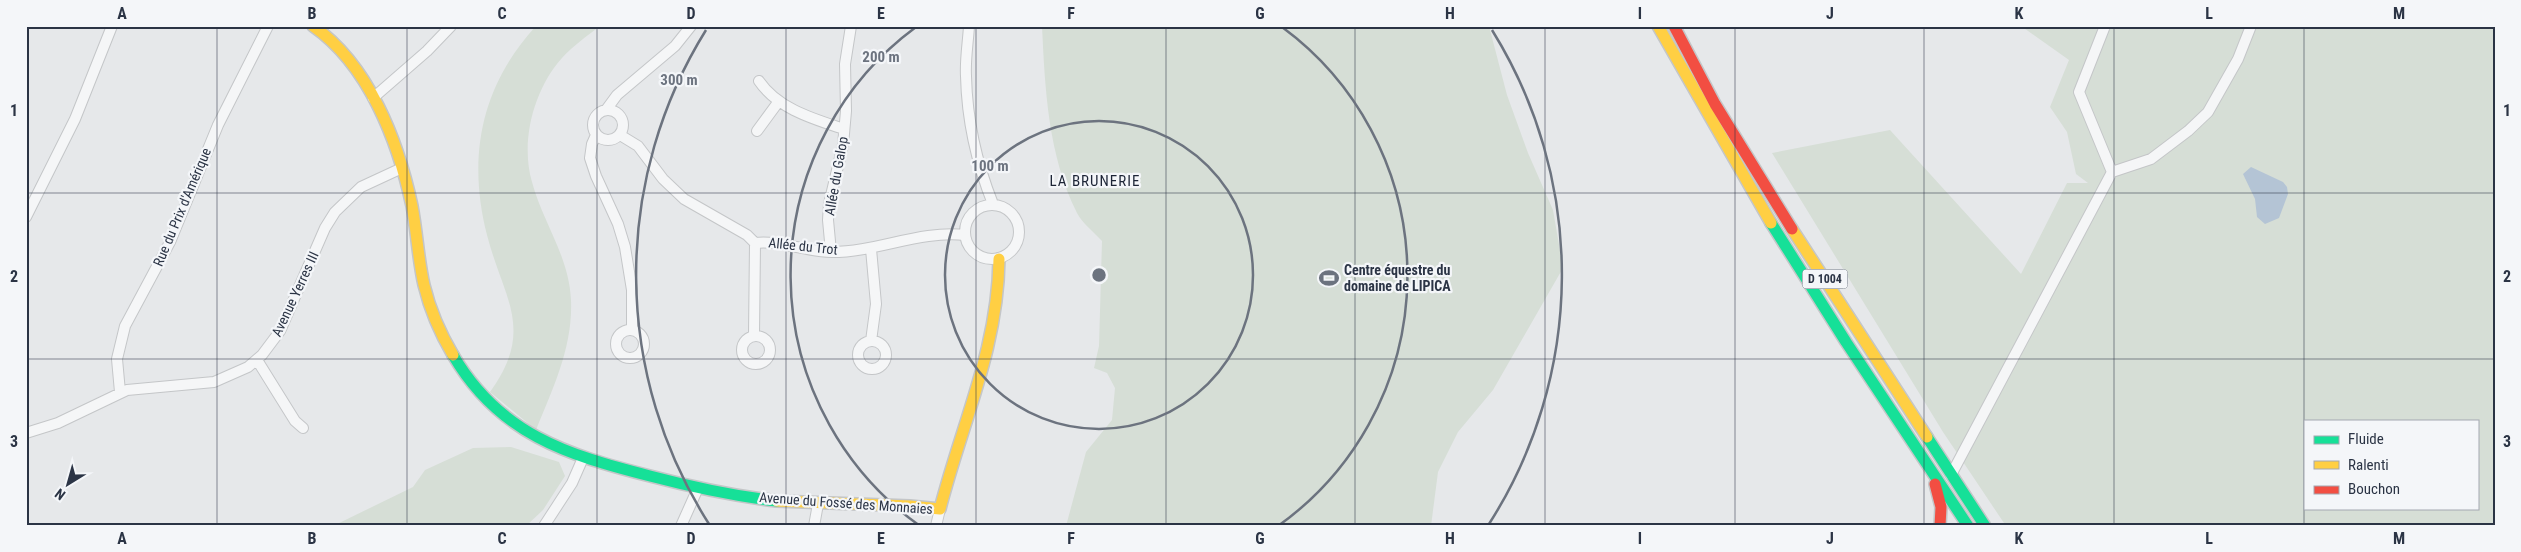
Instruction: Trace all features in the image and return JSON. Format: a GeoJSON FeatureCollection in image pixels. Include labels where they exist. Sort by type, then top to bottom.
{"type":"FeatureCollection","features":[{"type":"Feature","properties":{"kind":"main road","name":"Avenue du Fossé des Monnaies"},"geometry":{"type":"LineString","coordinates":[[313,26],[335,43],[354,67],[373,98],[389,133],[402,168],[415,223],[420,270],[426,293],[438,328],[453,354],[478,390],[514,424],[547,444],[583,458],[698,488],[818,504],[920,506],[940,509],[958,441],[982,375],[996,317],[1000,283],[999,259]]}},
{"type":"Feature","properties":{"kind":"main road","name":"D 1004"},"geometry":{"type":"LineString","coordinates":[[1658,26],[1705,115],[1758,204],[1968,526]]}},
{"type":"Feature","properties":{"kind":"main road","name":"D 1004"},"geometry":{"type":"LineString","coordinates":[[1674,26],[1715,104],[1771,197],[1985,526]]}},
{"type":"Feature","properties":{"kind":"main road"},"geometry":{"type":"LineString","coordinates":[[1930,469],[1941,507],[1940,526]]}},
{"type":"Feature","properties":{"kind":"street"},"geometry":{"type":"LineString","coordinates":[[26,217],[74,118],[112,26]]}},
{"type":"Feature","properties":{"kind":"street","name":"Rue du Prix d'Amérique"},"geometry":{"type":"LineString","coordinates":[[120,392],[117,359],[125,326],[170,242],[218,125],[268,26]]}},
{"type":"Feature","properties":{"kind":"street"},"geometry":{"type":"LineString","coordinates":[[373,98],[427,51],[450,26]]}},
{"type":"Feature","properties":{"kind":"street"},"geometry":{"type":"LineString","coordinates":[[606,110],[616,112],[623,120],[620,135],[608,141],[596,135],[593,127],[594,119],[599,113],[606,110],[617,95],[675,46],[691,26]]}},
{"type":"Feature","properties":{"kind":"street","name":"Allée du Galop"},"geometry":{"type":"LineString","coordinates":[[831,252],[828,220],[829,204],[844,129],[846,112],[845,64],[851,26]]}},
{"type":"Feature","properties":{"kind":"street"},"geometry":{"type":"LineString","coordinates":[[969,26],[966,75],[968,110],[972,137],[993,204]]}},
{"type":"Feature","properties":{"kind":"street"},"geometry":{"type":"LineString","coordinates":[[2105,26],[2080,92],[2112,172]]}},
{"type":"Feature","properties":{"kind":"street"},"geometry":{"type":"LineString","coordinates":[[1951,475],[2112,172],[2151,159],[2188,131],[2208,112],[2238,59],[2251,26]]}},
{"type":"Feature","properties":{"kind":"street","name":"Allée du Galop"},"geometry":{"type":"LineString","coordinates":[[760,81],[766,90],[779,101],[814,119],[844,129]]}},
{"type":"Feature","properties":{"kind":"street"},"geometry":{"type":"LineString","coordinates":[[757,131],[779,101]]}},
{"type":"Feature","properties":{"kind":"street"},"geometry":{"type":"LineString","coordinates":[[596,135],[592,144],[590,158],[596,176],[618,224],[625,246],[632,290],[632,330]]}},
{"type":"Feature","properties":{"kind":"street","name":"Allée du Trot"},"geometry":{"type":"LineString","coordinates":[[620,135],[638,146],[663,179],[684,199],[747,235],[755,243],[831,252],[871,249],[948,233],[965,235]]}},
{"type":"Feature","properties":{"kind":"street","name":"Avenue Yerres III"},"geometry":{"type":"LineString","coordinates":[[26,433],[58,423],[120,392],[214,382],[231,376],[257,360],[280,331],[325,228],[335,212],[361,187],[402,168]]}},
{"type":"Feature","properties":{"kind":"street"},"geometry":{"type":"LineString","coordinates":[[993,204],[1009,210],[1018,223],[1020,231],[1015,249],[999,259],[990,260],[973,252],[965,235],[969,217],[984,206],[993,204]]}},
{"type":"Feature","properties":{"kind":"street"},"geometry":{"type":"LineString","coordinates":[[754,336],[755,243]]}},
{"type":"Feature","properties":{"kind":"street"},"geometry":{"type":"LineString","coordinates":[[871,249],[876,304],[871,341]]}},
{"type":"Feature","properties":{"kind":"street"},"geometry":{"type":"LineString","coordinates":[[257,360],[295,421],[303,428]]}},
{"type":"Feature","properties":{"kind":"street"},"geometry":{"type":"LineString","coordinates":[[544,526],[578,472],[583,458]]}},
{"type":"Feature","properties":{"kind":"street"},"geometry":{"type":"LineString","coordinates":[[681,526],[698,488]]}},
{"type":"Feature","properties":{"kind":"street"},"geometry":{"type":"LineString","coordinates":[[814,526],[818,504]]}},
{"type":"Feature","properties":{"kind":"street"},"geometry":{"type":"LineString","coordinates":[[936,526],[940,509]]}},
{"type":"Feature","properties":{"kind":"shaded area"},"geometry":{"type":"Polygon","coordinates":[[[536,26],[600,26],[571,49],[552,71],[537,100],[529,133],[528,150],[532,182],[566,269],[571,300],[569,334],[561,367],[536,430],[490,392],[504,370],[511,350],[513,331],[512,314],[487,235],[478,178],[479,150],[483,124],[491,98],[502,73],[517,49],[536,26]]]}},
{"type":"Feature","properties":{"kind":"shaded area","name":"Centre équestre du domaine de LIPICA"},"geometry":{"type":"Polygon","coordinates":[[[1042,26],[1489,26],[1507,95],[1528,153],[1553,210],[1563,268],[1493,390],[1458,432],[1438,472],[1431,526],[1066,526],[1086,452],[1112,420],[1115,388],[1107,373],[1094,368],[1099,346],[1102,241],[1079,217],[1067,191],[1060,168],[1054,145],[1047,98],[1042,26]]]}},
{"type":"Feature","properties":{"kind":"shaded area"},"geometry":{"type":"Polygon","coordinates":[[[2021,26],[2495,26],[2495,526],[2006,526],[1943,432],[1772,153],[1890,130],[2021,274],[2067,183],[2088,183],[2076,174],[2067,132],[2050,107],[2069,60],[2021,26]]]}},
{"type":"Feature","properties":{"kind":"shaded area"},"geometry":{"type":"Polygon","coordinates":[[[511,447],[559,462],[565,476],[543,510],[526,526],[333,526],[413,487],[425,470],[473,448],[511,447]]]}},
{"type":"Feature","properties":{"kind":"water"},"geometry":{"type":"Polygon","coordinates":[[[2251,167],[2283,182],[2287,187],[2288,194],[2279,218],[2265,224],[2257,217],[2255,199],[2243,174],[2251,167]]]}},
{"type":"Feature","properties":{"kind":"traffic: fast"},"geometry":{"type":"LineString","coordinates":[[1771,223],[1846,342],[1968,526]]}},
{"type":"Feature","properties":{"kind":"traffic: fast"},"geometry":{"type":"LineString","coordinates":[[453,355],[471,382],[492,404],[514,422],[538,437],[563,449],[620,468],[682,484],[729,494],[777,501]]}},
{"type":"Feature","properties":{"kind":"traffic: fast"},"geometry":{"type":"LineString","coordinates":[[1927,437],[1985,526]]}},
{"type":"Feature","properties":{"kind":"traffic: slow"},"geometry":{"type":"LineString","coordinates":[[313,26],[333,42],[350,61],[378,106],[389,131],[406,181],[412,206],[426,294],[436,321],[453,355]]}},
{"type":"Feature","properties":{"kind":"traffic: slow"},"geometry":{"type":"LineString","coordinates":[[1658,26],[1771,223]]}},
{"type":"Feature","properties":{"kind":"traffic: slow"},"geometry":{"type":"LineString","coordinates":[[1792,229],[1927,437]]}},
{"type":"Feature","properties":{"kind":"traffic: slow"},"geometry":{"type":"LineString","coordinates":[[777,501],[910,506],[940,509],[986,355],[997,292],[999,259]]}},
{"type":"Feature","properties":{"kind":"traffic: jam"},"geometry":{"type":"LineString","coordinates":[[1674,26],[1715,104],[1792,229]]}},
{"type":"Feature","properties":{"kind":"traffic: jam"},"geometry":{"type":"LineString","coordinates":[[1935,484],[1941,507],[1940,526]]}},
{"type":"Feature","properties":{"kind":"place","name":"Centre équestre du domaine de LIPICA"},"geometry":{"type":"Point","coordinates":[1329,278]}},
{"type":"Feature","properties":{"kind":"district","name":"LA BRUNERIE"},"geometry":{"type":"Point","coordinates":[1095,181]}}]}
